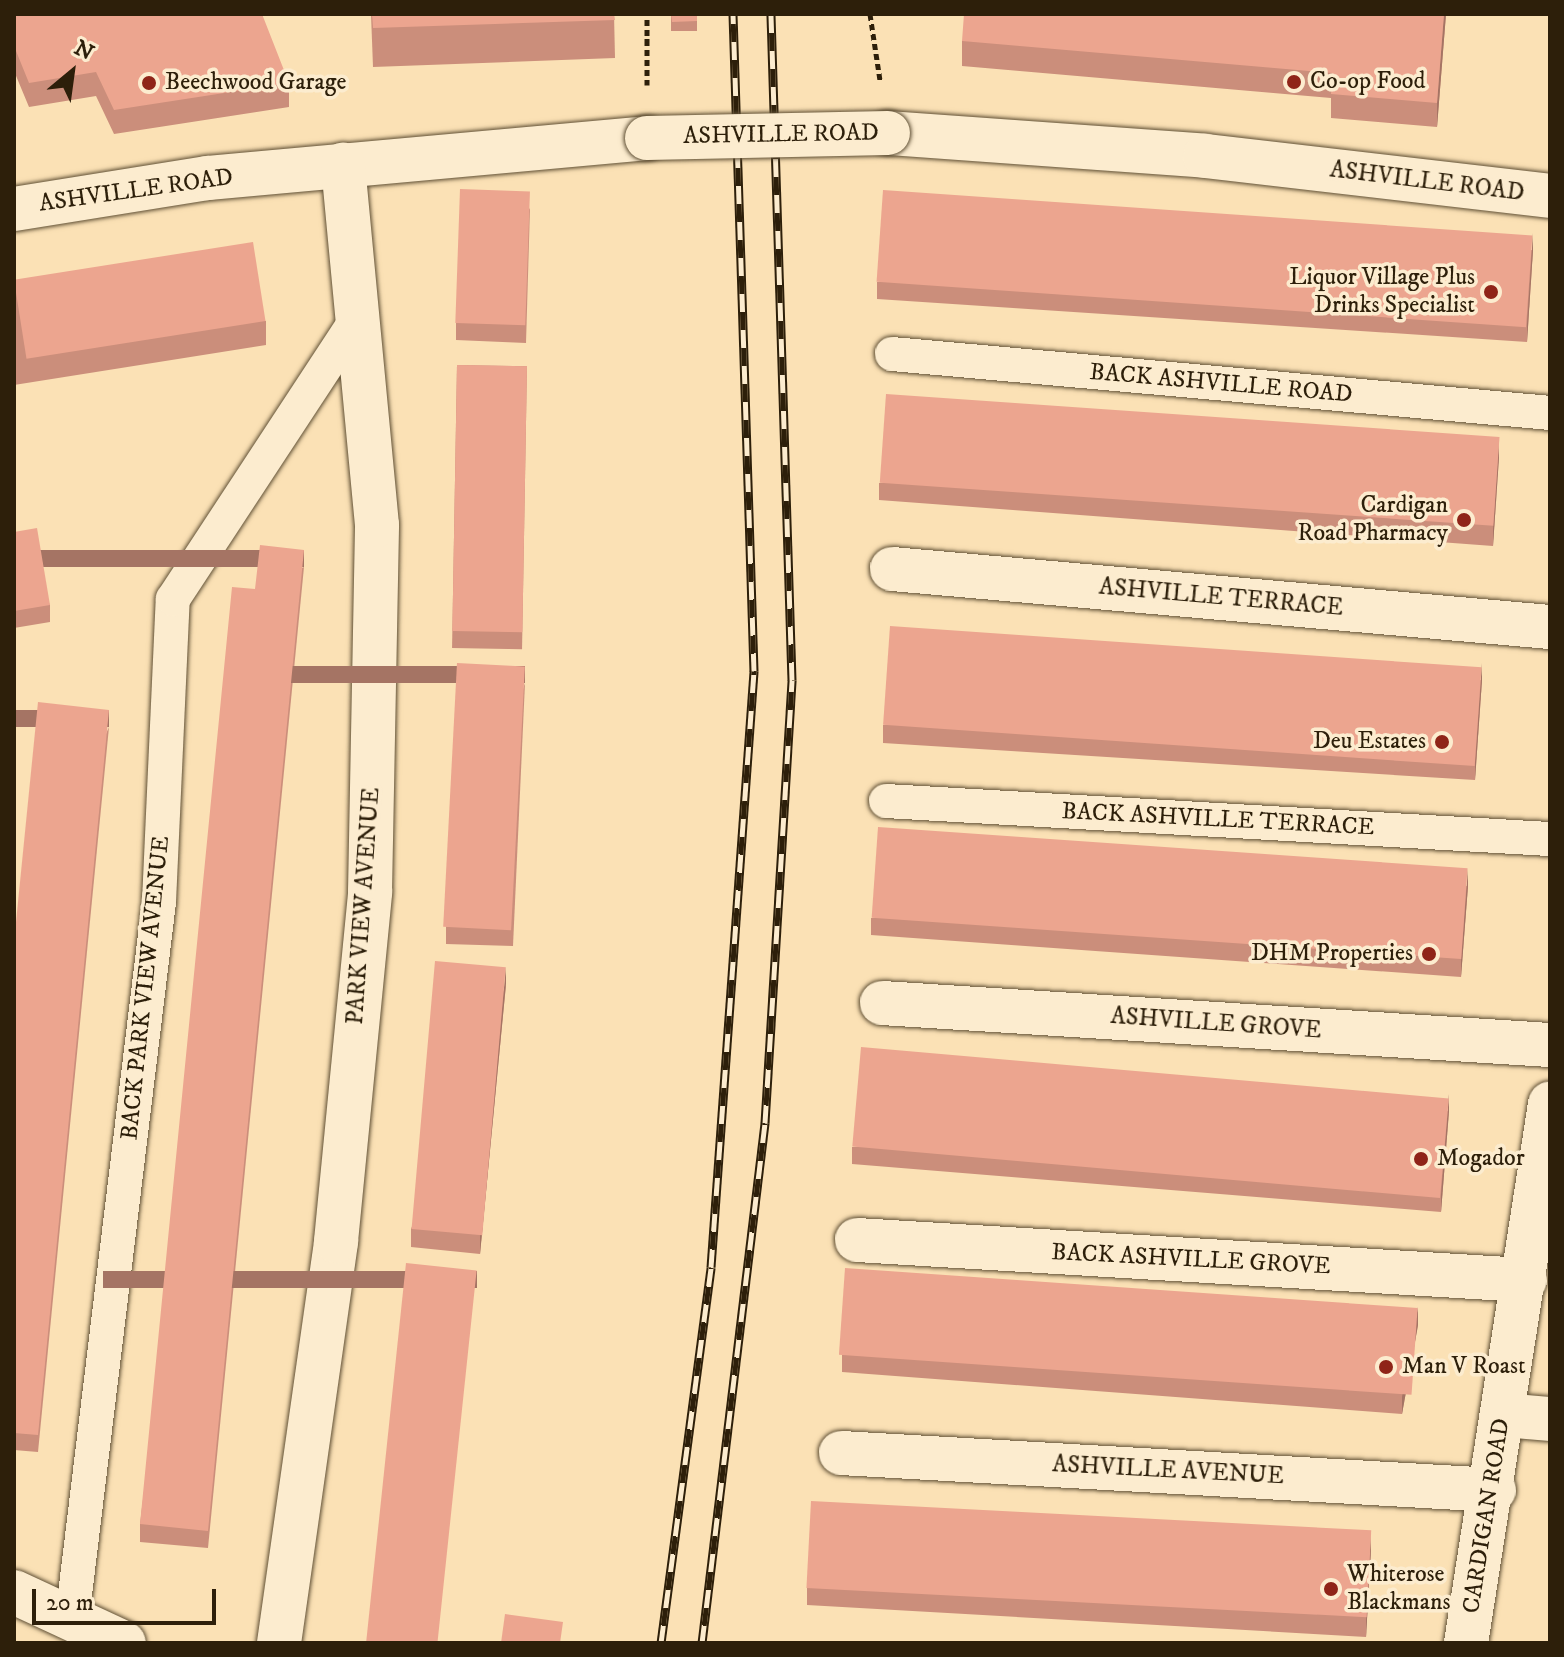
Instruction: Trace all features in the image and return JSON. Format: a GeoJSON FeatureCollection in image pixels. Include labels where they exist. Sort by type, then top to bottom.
{"type":"FeatureCollection","features":[{"type":"Feature","properties":{"kind":"street","name":"ASHVILLE ROAD"},"geometry":{"type":"LineString","coordinates":[[14,209],[343,165],[647,138],[888,133],[1205,156],[1550,196]]}},
{"type":"Feature","properties":{"kind":"street","name":"PARK VIEW AVENUE"},"geometry":{"type":"LineString","coordinates":[[279,1643],[336,1241],[370,892],[377,525],[361,313],[343,165]]}},
{"type":"Feature","properties":{"kind":"street","name":"ASHVILLE TERRACE"},"geometry":{"type":"LineString","coordinates":[[892,569],[1550,627]]}},
{"type":"Feature","properties":{"kind":"street","name":"ASHVILLE GROVE"},"geometry":{"type":"LineString","coordinates":[[882,1003],[1550,1045]]}},
{"type":"Feature","properties":{"kind":"street","name":"CARDIGAN ROAD"},"geometry":{"type":"LineString","coordinates":[[1466,1643],[1494,1490],[1525,1280],[1544,1201],[1550,1104]]}},
{"type":"Feature","properties":{"kind":"street","name":"BACK ASHVILLE GROVE"},"geometry":{"type":"LineString","coordinates":[[857,1240],[1525,1280]]}},
{"type":"Feature","properties":{"kind":"street"},"geometry":{"type":"LineString","coordinates":[[1503,1415],[1550,1419]]}},
{"type":"Feature","properties":{"kind":"street","name":"ASHVILLE AVENUE"},"geometry":{"type":"LineString","coordinates":[[841,1453],[1494,1490]]}},
{"type":"Feature","properties":{"kind":"street"},"geometry":{"type":"LineString","coordinates":[[14,1592],[124,1643]]}},
{"type":"Feature","properties":{"kind":"lane","name":"BACK PARK VIEW AVENUE"},"geometry":{"type":"LineString","coordinates":[[72,1619],[159,902],[173,599],[361,313]]}},
{"type":"Feature","properties":{"kind":"lane","name":"BACK ASHVILLE ROAD"},"geometry":{"type":"LineString","coordinates":[[892,354],[1550,413]]}},
{"type":"Feature","properties":{"kind":"lane","name":"BACK ASHVILLE TERRACE"},"geometry":{"type":"LineString","coordinates":[[886,801],[1550,839]]}},
{"type":"Feature","properties":{"kind":"path"},"geometry":{"type":"LineString","coordinates":[[647,14],[647,87]]}},
{"type":"Feature","properties":{"kind":"path"},"geometry":{"type":"LineString","coordinates":[[870,14],[888,133]]}},
{"type":"Feature","properties":{"kind":"building","name":"Beechwood Garage"},"geometry":{"type":"Polygon","coordinates":[[[14,14],[262,14],[289,83],[114,110],[96,72],[29,83],[14,46],[14,14]]]}},
{"type":"Feature","properties":{"kind":"building"},"geometry":{"type":"Polygon","coordinates":[[[372,14],[614,14],[615,20],[373,28],[372,14]]]}},
{"type":"Feature","properties":{"kind":"building"},"geometry":{"type":"Polygon","coordinates":[[[671,14],[697,14],[697,21],[672,22],[671,14]]]}},
{"type":"Feature","properties":{"kind":"building","name":"Co-op Food"},"geometry":{"type":"Polygon","coordinates":[[[964,14],[1444,14],[1437,103],[1331,94],[1332,73],[962,41],[964,14]]]}},
{"type":"Feature","properties":{"kind":"building"},"geometry":{"type":"Polygon","coordinates":[[[460,189],[530,191],[525,325],[455,323],[460,189]]]}},
{"type":"Feature","properties":{"kind":"building"},"geometry":{"type":"Polygon","coordinates":[[[883,190],[1532,235],[1526,327],[877,282],[883,190]]]}},
{"type":"Feature","properties":{"kind":"building"},"geometry":{"type":"Polygon","coordinates":[[[253,242],[266,321],[26,359],[14,280],[253,242]]]}},
{"type":"Feature","properties":{"kind":"building"},"geometry":{"type":"Polygon","coordinates":[[[457,365],[527,366],[522,632],[452,631],[457,365]]]}},
{"type":"Feature","properties":{"kind":"building"},"geometry":{"type":"Polygon","coordinates":[[[886,394],[1500,437],[1493,526],[880,483],[886,394]]]}},
{"type":"Feature","properties":{"kind":"building"},"geometry":{"type":"Polygon","coordinates":[[[37,528],[50,605],[14,611],[14,532],[37,528]]]}},
{"type":"Feature","properties":{"kind":"building"},"geometry":{"type":"Polygon","coordinates":[[[260,545],[304,550],[208,1531],[140,1524],[232,587],[255,589],[260,545]]]}},
{"type":"Feature","properties":{"kind":"building"},"geometry":{"type":"Polygon","coordinates":[[[890,626],[1482,667],[1475,766],[883,725],[890,626]]]}},
{"type":"Feature","properties":{"kind":"building"},"geometry":{"type":"Polygon","coordinates":[[[457,663],[525,667],[511,930],[443,927],[457,663]]]}},
{"type":"Feature","properties":{"kind":"building"},"geometry":{"type":"Polygon","coordinates":[[[38,702],[109,710],[38,1435],[14,1433],[14,942],[38,702]]]}},
{"type":"Feature","properties":{"kind":"building"},"geometry":{"type":"Polygon","coordinates":[[[878,827],[1468,868],[1461,959],[872,918],[878,827]]]}},
{"type":"Feature","properties":{"kind":"building"},"geometry":{"type":"Polygon","coordinates":[[[435,961],[506,967],[482,1235],[412,1229],[435,961]]]}},
{"type":"Feature","properties":{"kind":"building"},"geometry":{"type":"Polygon","coordinates":[[[861,1047],[1449,1098],[1440,1198],[852,1147],[861,1047]]]}},
{"type":"Feature","properties":{"kind":"building"},"geometry":{"type":"Polygon","coordinates":[[[406,1263],[477,1270],[437,1643],[366,1643],[406,1263]]]}},
{"type":"Feature","properties":{"kind":"building"},"geometry":{"type":"Polygon","coordinates":[[[845,1268],[1418,1308],[1412,1395],[839,1355],[845,1268]]]}},
{"type":"Feature","properties":{"kind":"building"},"geometry":{"type":"Polygon","coordinates":[[[811,1501],[1371,1530],[1367,1617],[806,1588],[811,1501]]]}},
{"type":"Feature","properties":{"kind":"building"},"geometry":{"type":"Polygon","coordinates":[[[505,1614],[563,1622],[560,1643],[501,1643],[505,1614]]]}},
{"type":"Feature","properties":{"kind":"railway"},"geometry":{"type":"LineString","coordinates":[[661,1643],[711,1267],[754,671],[733,14]]}},
{"type":"Feature","properties":{"kind":"railway"},"geometry":{"type":"LineString","coordinates":[[702,1643],[765,1123],[792,680],[771,14]]}},
{"type":"Feature","properties":{"kind":"place","name":"Co-op Food"},"geometry":{"type":"Point","coordinates":[1294,82]}},
{"type":"Feature","properties":{"kind":"place","name":"Beechwood Garage"},"geometry":{"type":"Point","coordinates":[149,83]}},
{"type":"Feature","properties":{"kind":"place","name":"Liquor Village Plus Drinks Specialist"},"geometry":{"type":"Point","coordinates":[1491,292]}},
{"type":"Feature","properties":{"kind":"place","name":"Cardigan Road Pharmacy"},"geometry":{"type":"Point","coordinates":[1464,520]}},
{"type":"Feature","properties":{"kind":"place","name":"Deu Estates"},"geometry":{"type":"Point","coordinates":[1442,742]}},
{"type":"Feature","properties":{"kind":"place","name":"DHM Properties"},"geometry":{"type":"Point","coordinates":[1429,954]}},
{"type":"Feature","properties":{"kind":"place","name":"Mogador"},"geometry":{"type":"Point","coordinates":[1421,1159]}},
{"type":"Feature","properties":{"kind":"place","name":"Man V Roast"},"geometry":{"type":"Point","coordinates":[1386,1367]}},
{"type":"Feature","properties":{"kind":"place","name":"Whiterose Blackmans"},"geometry":{"type":"Point","coordinates":[1331,1589]}}]}
